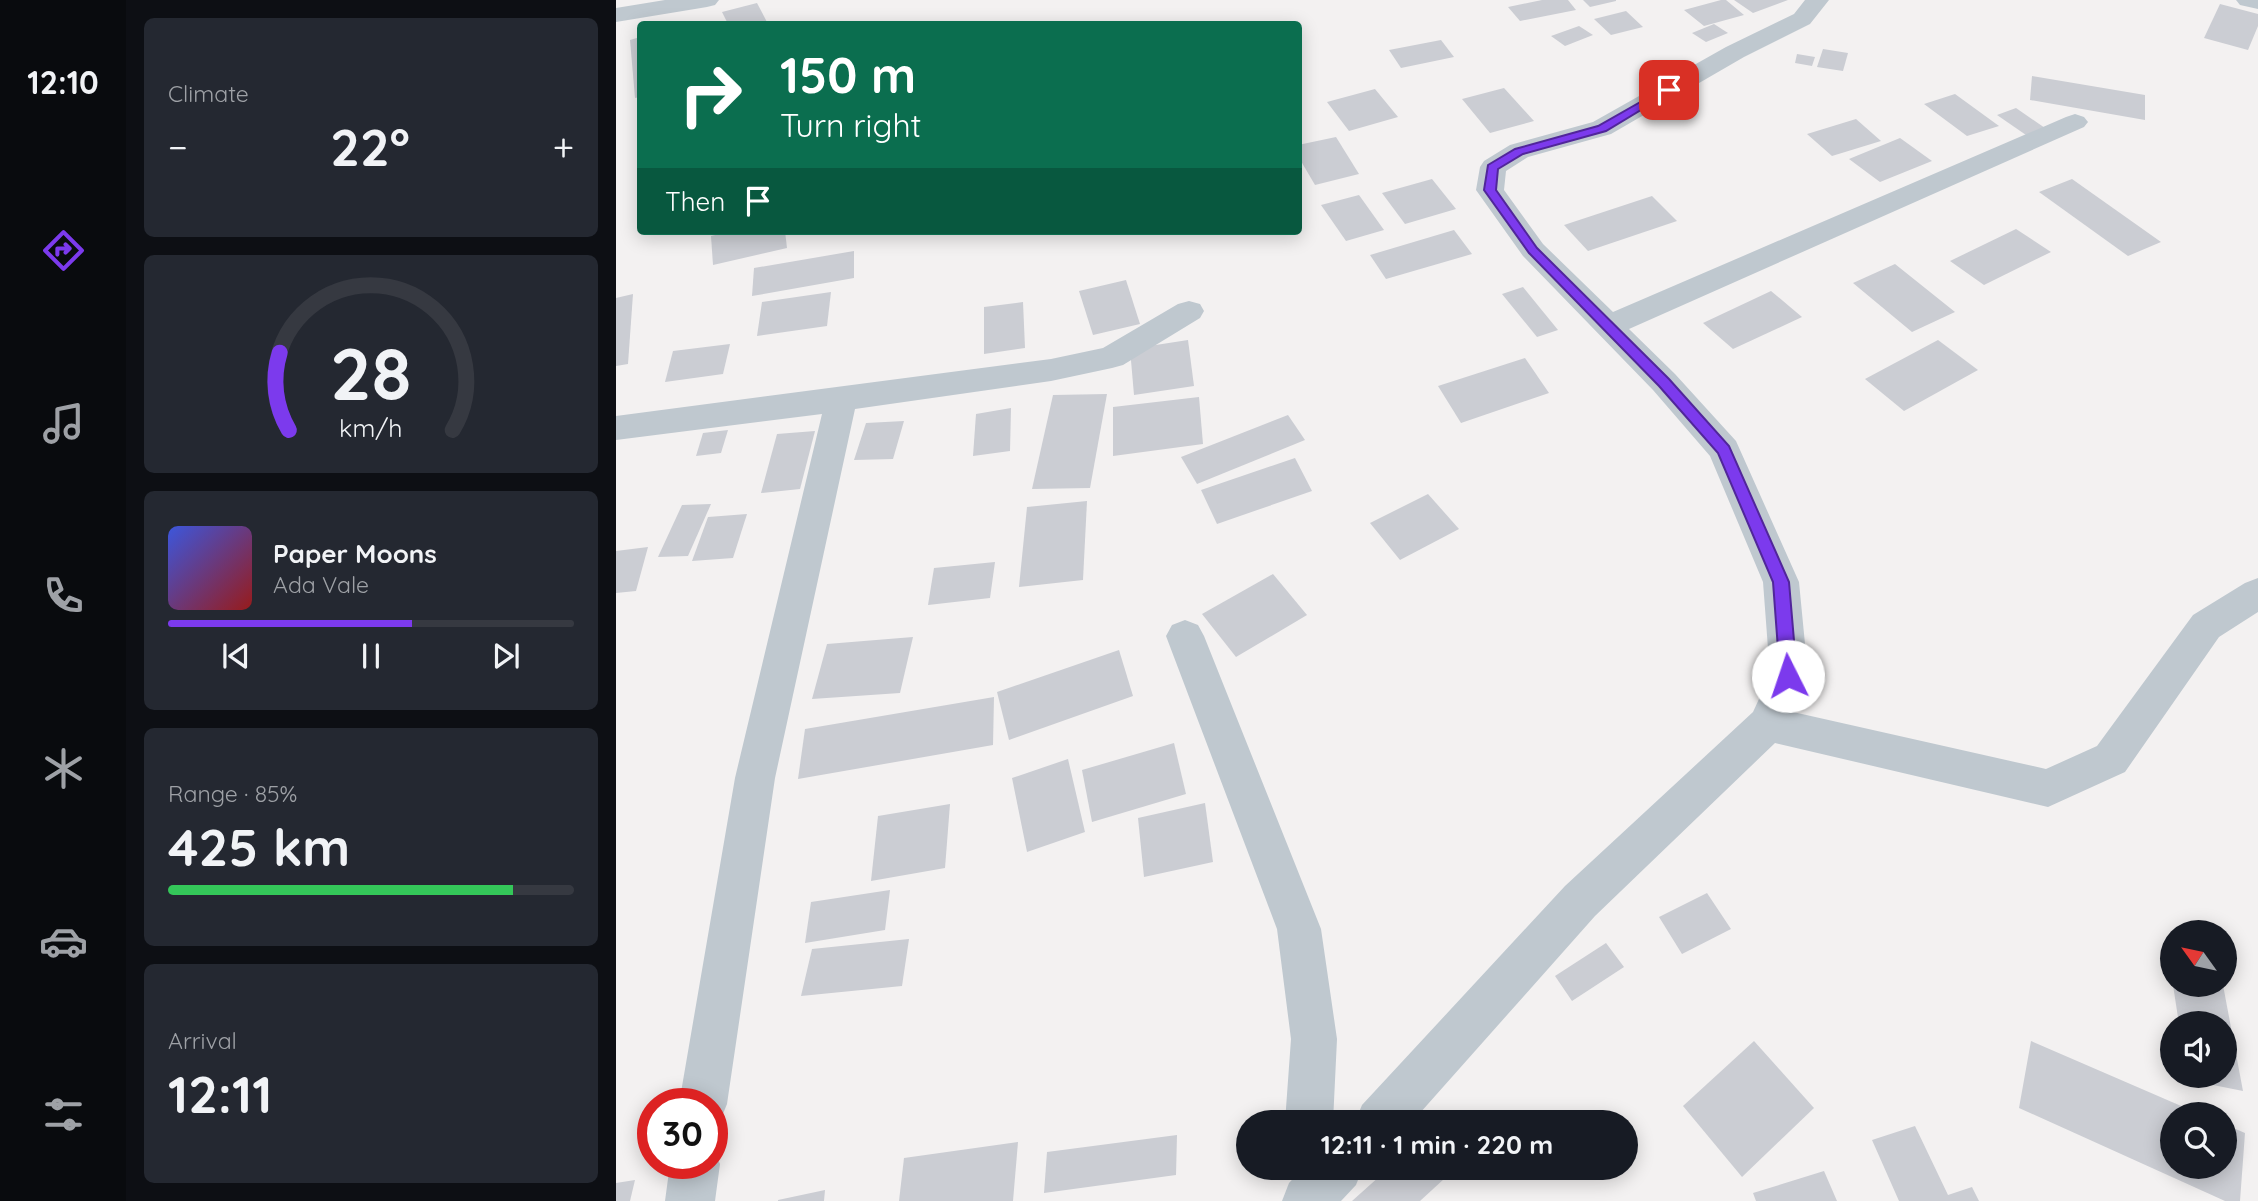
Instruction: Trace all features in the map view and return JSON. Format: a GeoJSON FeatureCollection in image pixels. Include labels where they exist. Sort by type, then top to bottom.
{"type":"FeatureCollection","features":[{"type":"Feature","properties":{"kind":"street"},"geometry":{"type":"LineString","coordinates":[[616,15],[707,0]]}},
{"type":"Feature","properties":{"kind":"street"},"geometry":{"type":"LineString","coordinates":[[1390,1110],[1580,901],[1768,724],[1788,676],[1781,582],[1724,450],[1533,250],[1490,190],[1493,167],[1519,152],[1602,128],[1735,52],[1802,19],[1817,0]]}},
{"type":"Feature","properties":{"kind":"street"},"geometry":{"type":"LineString","coordinates":[[2248,0],[2258,2]]}},
{"type":"Feature","properties":{"kind":"street"},"geometry":{"type":"LineString","coordinates":[[1608,326],[2075,122]]}},
{"type":"Feature","properties":{"kind":"street"},"geometry":{"type":"LineString","coordinates":[[616,428],[1051,370],[1112,357],[1189,311]]}},
{"type":"Feature","properties":{"kind":"street"},"geometry":{"type":"LineString","coordinates":[[706,1088],[755,778],[841,400]]}},
{"type":"Feature","properties":{"kind":"street"},"geometry":{"type":"LineString","coordinates":[[1768,724],[2048,788],[2111,759],[2206,626],[2258,593]]}},
{"type":"Feature","properties":{"kind":"street"},"geometry":{"type":"LineString","coordinates":[[1185,636],[1299,929],[1314,1038],[1310,1110]]}},
{"type":"Feature","properties":{"kind":"street"},"geometry":{"type":"LineString","coordinates":[[691,1201],[693,1179]]}},
{"type":"Feature","properties":{"kind":"street"},"geometry":{"type":"LineString","coordinates":[[1305,1201],[1306,1180]]}},
{"type":"Feature","properties":{"kind":"street"},"geometry":{"type":"LineString","coordinates":[[1305,1201],[1325,1180]]}},
{"type":"Feature","properties":{"kind":"building"},"geometry":{"type":"Polygon","coordinates":[[[1542,0],[1568,0],[1576,10],[1520,21],[1508,7],[1542,0]]]}},
{"type":"Feature","properties":{"kind":"building"},"geometry":{"type":"Polygon","coordinates":[[[1583,0],[1616,0],[1616,1],[1590,7],[1583,0]]]}},
{"type":"Feature","properties":{"kind":"building"},"geometry":{"type":"Polygon","coordinates":[[[1726,0],[1744,15],[1704,26],[1684,10],[1726,0]]]}},
{"type":"Feature","properties":{"kind":"building"},"geometry":{"type":"Polygon","coordinates":[[[1734,0],[1788,0],[1753,13],[1734,0]]]}},
{"type":"Feature","properties":{"kind":"building"},"geometry":{"type":"Polygon","coordinates":[[[757,3],[766,21],[726,21],[722,12],[757,3]]]}},
{"type":"Feature","properties":{"kind":"building"},"geometry":{"type":"Polygon","coordinates":[[[2220,4],[2258,14],[2258,26],[2248,50],[2204,38],[2220,4]]]}},
{"type":"Feature","properties":{"kind":"building"},"geometry":{"type":"Polygon","coordinates":[[[1626,11],[1643,27],[1611,35],[1594,19],[1626,11]]]}},
{"type":"Feature","properties":{"kind":"building"},"geometry":{"type":"Polygon","coordinates":[[[1714,24],[1728,33],[1706,42],[1692,33],[1714,24]]]}},
{"type":"Feature","properties":{"kind":"building"},"geometry":{"type":"Polygon","coordinates":[[[1579,26],[1593,35],[1565,46],[1551,36],[1579,26]]]}},
{"type":"Feature","properties":{"kind":"building"},"geometry":{"type":"Polygon","coordinates":[[[637,38],[635,98],[630,40],[637,38]]]}},
{"type":"Feature","properties":{"kind":"building"},"geometry":{"type":"Polygon","coordinates":[[[1441,40],[1454,57],[1401,68],[1389,50],[1441,40]]]}},
{"type":"Feature","properties":{"kind":"building"},"geometry":{"type":"Polygon","coordinates":[[[1823,49],[1848,53],[1843,71],[1817,67],[1823,49]]]}},
{"type":"Feature","properties":{"kind":"building"},"geometry":{"type":"Polygon","coordinates":[[[1797,54],[1815,57],[1812,66],[1795,63],[1797,54]]]}},
{"type":"Feature","properties":{"kind":"building"},"geometry":{"type":"Polygon","coordinates":[[[2032,76],[2145,95],[2145,120],[2030,100],[2032,76]]]}},
{"type":"Feature","properties":{"kind":"building"},"geometry":{"type":"Polygon","coordinates":[[[1504,88],[1534,121],[1490,133],[1462,99],[1504,88]]]}},
{"type":"Feature","properties":{"kind":"building"},"geometry":{"type":"Polygon","coordinates":[[[1375,89],[1398,117],[1349,131],[1327,102],[1375,89]]]}},
{"type":"Feature","properties":{"kind":"building"},"geometry":{"type":"Polygon","coordinates":[[[1955,94],[1999,126],[1967,136],[1924,104],[1955,94]]]}},
{"type":"Feature","properties":{"kind":"building"},"geometry":{"type":"Polygon","coordinates":[[[2016,108],[2045,128],[2026,135],[1997,115],[2016,108]]]}},
{"type":"Feature","properties":{"kind":"building"},"geometry":{"type":"Polygon","coordinates":[[[1856,119],[1881,141],[1832,156],[1807,134],[1856,119]]]}},
{"type":"Feature","properties":{"kind":"building"},"geometry":{"type":"Polygon","coordinates":[[[1336,137],[1359,174],[1315,185],[1302,163],[1302,144],[1336,137]]]}},
{"type":"Feature","properties":{"kind":"building"},"geometry":{"type":"Polygon","coordinates":[[[1900,138],[1932,161],[1880,182],[1849,159],[1900,138]]]}},
{"type":"Feature","properties":{"kind":"building"},"geometry":{"type":"Polygon","coordinates":[[[1432,179],[1456,209],[1405,224],[1382,193],[1432,179]]]}},
{"type":"Feature","properties":{"kind":"building"},"geometry":{"type":"Polygon","coordinates":[[[2072,179],[2161,242],[2128,256],[2039,192],[2072,179]]]}},
{"type":"Feature","properties":{"kind":"building"},"geometry":{"type":"Polygon","coordinates":[[[1359,195],[1384,230],[1346,241],[1321,205],[1359,195]]]}},
{"type":"Feature","properties":{"kind":"building"},"geometry":{"type":"Polygon","coordinates":[[[1652,196],[1677,221],[1588,251],[1564,225],[1652,196]]]}},
{"type":"Feature","properties":{"kind":"building"},"geometry":{"type":"Polygon","coordinates":[[[2016,229],[2051,252],[1984,285],[1950,261],[2016,229]]]}},
{"type":"Feature","properties":{"kind":"building"},"geometry":{"type":"Polygon","coordinates":[[[1454,230],[1472,254],[1386,279],[1370,255],[1454,230]]]}},
{"type":"Feature","properties":{"kind":"building"},"geometry":{"type":"Polygon","coordinates":[[[785,235],[787,248],[713,265],[711,236],[785,235]]]}},
{"type":"Feature","properties":{"kind":"building"},"geometry":{"type":"Polygon","coordinates":[[[854,251],[854,278],[752,296],[754,268],[854,251]]]}},
{"type":"Feature","properties":{"kind":"building"},"geometry":{"type":"Polygon","coordinates":[[[1895,264],[1955,312],[1912,332],[1853,283],[1895,264]]]}},
{"type":"Feature","properties":{"kind":"building"},"geometry":{"type":"Polygon","coordinates":[[[1126,280],[1140,324],[1093,335],[1079,291],[1126,280]]]}},
{"type":"Feature","properties":{"kind":"building"},"geometry":{"type":"Polygon","coordinates":[[[1523,287],[1558,330],[1537,337],[1502,294],[1523,287]]]}},
{"type":"Feature","properties":{"kind":"building"},"geometry":{"type":"Polygon","coordinates":[[[1771,291],[1802,317],[1733,349],[1703,323],[1771,291]]]}},
{"type":"Feature","properties":{"kind":"building"},"geometry":{"type":"Polygon","coordinates":[[[831,292],[827,326],[757,336],[762,302],[831,292]]]}},
{"type":"Feature","properties":{"kind":"building"},"geometry":{"type":"Polygon","coordinates":[[[633,294],[628,364],[616,366],[616,298],[633,294]]]}},
{"type":"Feature","properties":{"kind":"building"},"geometry":{"type":"Polygon","coordinates":[[[1023,302],[1025,348],[984,354],[984,307],[1023,302]]]}},
{"type":"Feature","properties":{"kind":"building"},"geometry":{"type":"Polygon","coordinates":[[[1188,340],[1194,386],[1134,395],[1130,349],[1188,340]]]}},
{"type":"Feature","properties":{"kind":"building"},"geometry":{"type":"Polygon","coordinates":[[[1938,340],[1978,370],[1904,411],[1865,379],[1938,340]]]}},
{"type":"Feature","properties":{"kind":"building"},"geometry":{"type":"Polygon","coordinates":[[[730,344],[723,374],[665,382],[673,351],[730,344]]]}},
{"type":"Feature","properties":{"kind":"building"},"geometry":{"type":"Polygon","coordinates":[[[1525,358],[1549,393],[1461,423],[1438,386],[1525,358]]]}},
{"type":"Feature","properties":{"kind":"building"},"geometry":{"type":"Polygon","coordinates":[[[1107,394],[1090,488],[1032,489],[1053,395],[1107,394]]]}},
{"type":"Feature","properties":{"kind":"building"},"geometry":{"type":"Polygon","coordinates":[[[1199,397],[1203,444],[1113,456],[1113,407],[1199,397]]]}},
{"type":"Feature","properties":{"kind":"building"},"geometry":{"type":"Polygon","coordinates":[[[1011,408],[1010,451],[973,456],[976,414],[1011,408]]]}},
{"type":"Feature","properties":{"kind":"building"},"geometry":{"type":"Polygon","coordinates":[[[1288,415],[1305,440],[1197,484],[1181,457],[1288,415]]]}},
{"type":"Feature","properties":{"kind":"building"},"geometry":{"type":"Polygon","coordinates":[[[904,421],[893,459],[854,460],[866,423],[904,421]]]}},
{"type":"Feature","properties":{"kind":"building"},"geometry":{"type":"Polygon","coordinates":[[[728,430],[721,453],[696,456],[703,433],[728,430]]]}},
{"type":"Feature","properties":{"kind":"building"},"geometry":{"type":"Polygon","coordinates":[[[815,431],[800,489],[761,493],[777,434],[815,431]]]}},
{"type":"Feature","properties":{"kind":"building"},"geometry":{"type":"Polygon","coordinates":[[[1295,458],[1312,491],[1217,524],[1201,490],[1295,458]]]}},
{"type":"Feature","properties":{"kind":"building"},"geometry":{"type":"Polygon","coordinates":[[[1428,494],[1459,529],[1400,560],[1370,523],[1428,494]]]}},
{"type":"Feature","properties":{"kind":"building"},"geometry":{"type":"Polygon","coordinates":[[[1087,501],[1083,580],[1019,587],[1027,507],[1087,501]]]}},
{"type":"Feature","properties":{"kind":"building"},"geometry":{"type":"Polygon","coordinates":[[[711,504],[688,556],[658,557],[682,505],[711,504]]]}},
{"type":"Feature","properties":{"kind":"building"},"geometry":{"type":"Polygon","coordinates":[[[747,514],[733,558],[692,561],[708,517],[747,514]]]}},
{"type":"Feature","properties":{"kind":"building"},"geometry":{"type":"Polygon","coordinates":[[[648,547],[636,591],[616,593],[616,551],[648,547]]]}},
{"type":"Feature","properties":{"kind":"building"},"geometry":{"type":"Polygon","coordinates":[[[995,562],[990,598],[928,605],[934,568],[995,562]]]}},
{"type":"Feature","properties":{"kind":"building"},"geometry":{"type":"Polygon","coordinates":[[[1273,574],[1307,615],[1236,657],[1202,614],[1273,574]]]}},
{"type":"Feature","properties":{"kind":"building"},"geometry":{"type":"Polygon","coordinates":[[[913,637],[900,693],[812,699],[827,644],[913,637]]]}},
{"type":"Feature","properties":{"kind":"building"},"geometry":{"type":"Polygon","coordinates":[[[1119,650],[1133,696],[1009,740],[997,692],[1119,650]]]}},
{"type":"Feature","properties":{"kind":"building"},"geometry":{"type":"Polygon","coordinates":[[[994,697],[993,745],[798,779],[805,729],[994,697]]]}},
{"type":"Feature","properties":{"kind":"building"},"geometry":{"type":"Polygon","coordinates":[[[1174,743],[1186,794],[1092,822],[1082,770],[1174,743]]]}},
{"type":"Feature","properties":{"kind":"building"},"geometry":{"type":"Polygon","coordinates":[[[1068,759],[1085,832],[1027,852],[1012,778],[1068,759]]]}},
{"type":"Feature","properties":{"kind":"building"},"geometry":{"type":"Polygon","coordinates":[[[1205,803],[1213,862],[1144,877],[1138,818],[1205,803]]]}},
{"type":"Feature","properties":{"kind":"building"},"geometry":{"type":"Polygon","coordinates":[[[950,804],[945,868],[871,881],[878,816],[950,804]]]}},
{"type":"Feature","properties":{"kind":"building"},"geometry":{"type":"Polygon","coordinates":[[[890,890],[885,930],[805,943],[811,902],[890,890]]]}},
{"type":"Feature","properties":{"kind":"building"},"geometry":{"type":"Polygon","coordinates":[[[1707,893],[1731,929],[1682,954],[1659,917],[1707,893]]]}},
{"type":"Feature","properties":{"kind":"building"},"geometry":{"type":"Polygon","coordinates":[[[909,939],[902,986],[801,996],[812,949],[909,939]]]}},
{"type":"Feature","properties":{"kind":"building"},"geometry":{"type":"Polygon","coordinates":[[[1606,943],[1624,967],[1572,1001],[1555,976],[1606,943]]]}},
{"type":"Feature","properties":{"kind":"building"},"geometry":{"type":"Polygon","coordinates":[[[2175,998],[2225,998],[2228,1011],[2177,1011],[2175,998]]]}},
{"type":"Feature","properties":{"kind":"building"},"geometry":{"type":"Polygon","coordinates":[[[1754,1041],[1814,1108],[1742,1177],[1683,1106],[1754,1041]]]}},
{"type":"Feature","properties":{"kind":"building"},"geometry":{"type":"Polygon","coordinates":[[[2031,1041],[2172,1102],[2160,1102],[2160,1172],[2019,1108],[2031,1041]]]}},
{"type":"Feature","properties":{"kind":"building"},"geometry":{"type":"Polygon","coordinates":[[[2237,1059],[2243,1091],[2228,1088],[2237,1088],[2237,1059]]]}},
{"type":"Feature","properties":{"kind":"building"},"geometry":{"type":"Polygon","coordinates":[[[1915,1126],[1948,1195],[1972,1187],[1979,1201],[1899,1201],[1872,1140],[1915,1126]]]}},
{"type":"Feature","properties":{"kind":"building"},"geometry":{"type":"Polygon","coordinates":[[[2237,1130],[2245,1133],[2240,1201],[2225,1201],[2176,1179],[2237,1179],[2237,1130]]]}},
{"type":"Feature","properties":{"kind":"building"},"geometry":{"type":"Polygon","coordinates":[[[1177,1135],[1176,1175],[1044,1193],[1047,1152],[1177,1135]]]}},
{"type":"Feature","properties":{"kind":"building"},"geometry":{"type":"Polygon","coordinates":[[[1018,1142],[1013,1201],[899,1201],[904,1158],[1018,1142]]]}},
{"type":"Feature","properties":{"kind":"building"},"geometry":{"type":"Polygon","coordinates":[[[1824,1171],[1837,1201],[1756,1201],[1753,1193],[1824,1171]]]}},
{"type":"Feature","properties":{"kind":"building"},"geometry":{"type":"Polygon","coordinates":[[[635,1180],[630,1201],[616,1201],[616,1183],[635,1180]]]}},
{"type":"Feature","properties":{"kind":"building"},"geometry":{"type":"Polygon","coordinates":[[[1375,1180],[1443,1180],[1420,1201],[1352,1201],[1375,1180]]]}},
{"type":"Feature","properties":{"kind":"building"},"geometry":{"type":"Polygon","coordinates":[[[825,1190],[824,1201],[778,1201],[778,1200],[825,1190]]]}},
{"type":"Feature","properties":{"kind":"route"},"geometry":{"type":"LineString","coordinates":[[1669,90],[1602,128],[1519,152],[1493,167],[1490,190],[1533,250],[1664,382],[1724,450],[1781,582],[1788,676]]}}]}
